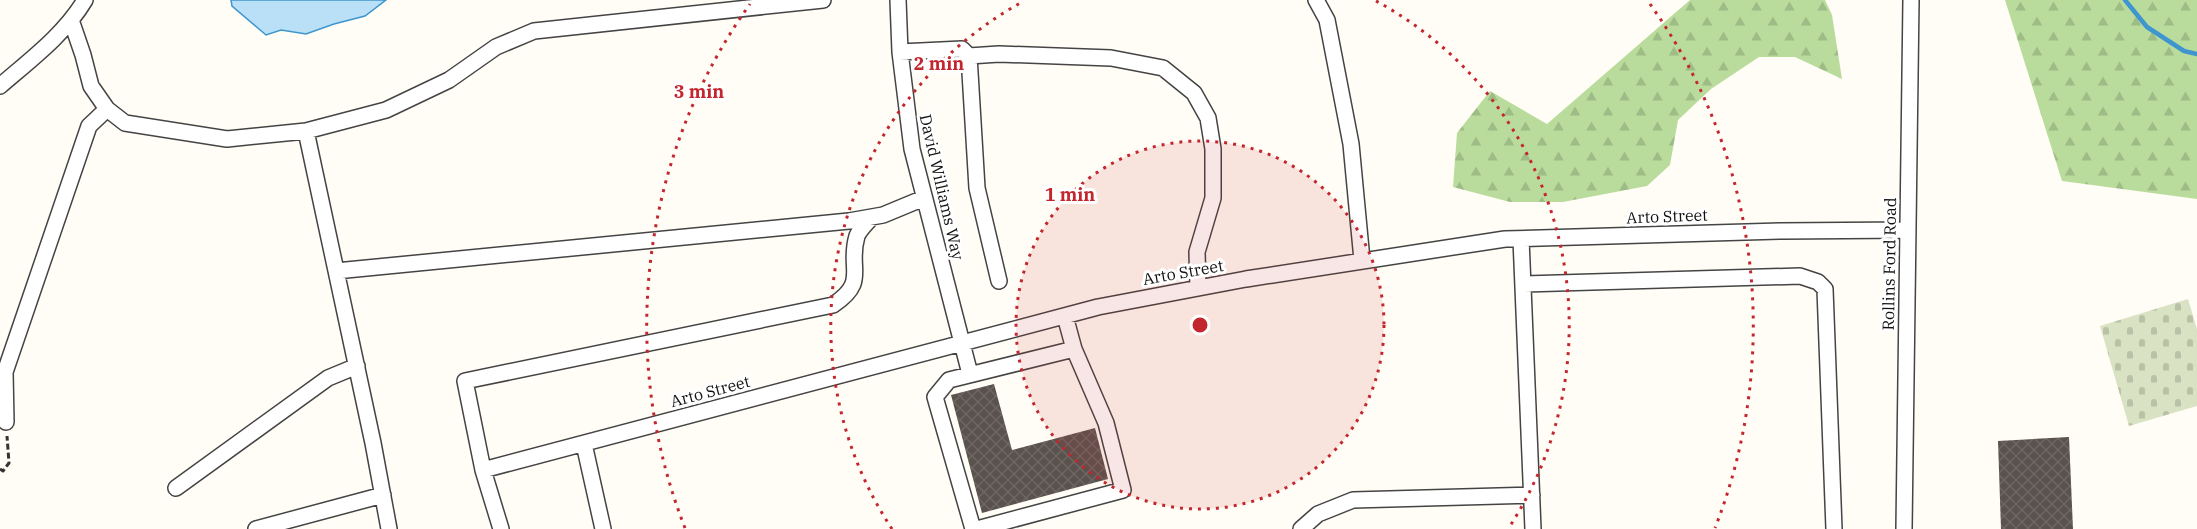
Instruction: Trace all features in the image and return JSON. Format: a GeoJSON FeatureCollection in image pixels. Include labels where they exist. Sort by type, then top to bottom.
{"type":"FeatureCollection","features":[{"type":"Feature","properties":{"kind":"street"},"geometry":{"type":"LineString","coordinates":[[0,86],[54,39],[85,0]]}},
{"type":"Feature","properties":{"kind":"street"},"geometry":{"type":"LineString","coordinates":[[71,20],[91,86],[107,109],[125,123],[227,139],[306,130],[386,110],[450,80],[496,47],[534,31],[823,0]]}},
{"type":"Feature","properties":{"kind":"street","name":"David Williams Way"},"geometry":{"type":"LineString","coordinates":[[898,0],[900,52],[912,148],[970,374]]}},
{"type":"Feature","properties":{"kind":"street"},"geometry":{"type":"LineString","coordinates":[[1316,0],[1327,20],[1351,144],[1362,260]]}},
{"type":"Feature","properties":{"kind":"street","name":"Rollins Ford Road"},"geometry":{"type":"LineString","coordinates":[[1904,529],[1911,0]]}},
{"type":"Feature","properties":{"kind":"street"},"geometry":{"type":"LineString","coordinates":[[900,52],[962,49],[969,56],[977,188],[999,281]]}},
{"type":"Feature","properties":{"kind":"street"},"geometry":{"type":"LineString","coordinates":[[969,56],[999,54],[1111,58],[1163,68],[1194,93],[1208,118],[1213,149],[1213,198],[1197,252],[1198,288]]}},
{"type":"Feature","properties":{"kind":"street"},"geometry":{"type":"LineString","coordinates":[[6,422],[5,372],[90,126],[107,109]]}},
{"type":"Feature","properties":{"kind":"street"},"geometry":{"type":"LineString","coordinates":[[306,130],[357,366],[389,529]]}},
{"type":"Feature","properties":{"kind":"street"},"geometry":{"type":"LineString","coordinates":[[336,271],[849,222],[883,214],[924,198]]}},
{"type":"Feature","properties":{"kind":"street"},"geometry":{"type":"LineString","coordinates":[[501,529],[483,470],[465,381],[833,305],[847,295],[854,283],[858,234],[872,217]]}},
{"type":"Feature","properties":{"kind":"street","name":"Arto Street"},"geometry":{"type":"LineString","coordinates":[[483,470],[1098,307],[1362,260],[1505,239],[1907,230]]}},
{"type":"Feature","properties":{"kind":"street"},"geometry":{"type":"LineString","coordinates":[[1521,239],[1533,529]]}},
{"type":"Feature","properties":{"kind":"street"},"geometry":{"type":"LineString","coordinates":[[1524,284],[1800,276],[1818,282],[1825,289],[1834,529]]}},
{"type":"Feature","properties":{"kind":"street"},"geometry":{"type":"LineString","coordinates":[[1065,315],[1074,349],[1106,423],[1123,490],[975,529],[934,397],[950,380],[1074,349]]}},
{"type":"Feature","properties":{"kind":"street"},"geometry":{"type":"LineString","coordinates":[[176,488],[328,378],[357,366]]}},
{"type":"Feature","properties":{"kind":"street"},"geometry":{"type":"LineString","coordinates":[[584,444],[603,529]]}},
{"type":"Feature","properties":{"kind":"street"},"geometry":{"type":"LineString","coordinates":[[256,529],[383,495]]}},
{"type":"Feature","properties":{"kind":"street"},"geometry":{"type":"LineString","coordinates":[[1300,529],[1318,514],[1353,500],[1532,495]]}},
{"type":"Feature","properties":{"kind":"path"},"geometry":{"type":"LineString","coordinates":[[0,469],[3,471],[9,463],[6,422]]}},
{"type":"Feature","properties":{"kind":"green space"},"geometry":{"type":"Polygon","coordinates":[[[1690,0],[1825,0],[1832,15],[1842,79],[1795,57],[1759,57],[1711,89],[1678,120],[1670,165],[1647,186],[1563,202],[1510,202],[1453,187],[1457,133],[1490,91],[1547,124],[1690,0]]]}},
{"type":"Feature","properties":{"kind":"green space"},"geometry":{"type":"Polygon","coordinates":[[[2005,0],[2197,0],[2197,199],[2062,181],[2005,0]]]}},
{"type":"Feature","properties":{"kind":"green space"},"geometry":{"type":"Polygon","coordinates":[[[2188,299],[2197,329],[2197,406],[2129,426],[2100,326],[2188,299]]]}},
{"type":"Feature","properties":{"kind":"water"},"geometry":{"type":"Polygon","coordinates":[[[231,0],[386,0],[365,16],[306,34],[281,30],[266,35],[232,6],[231,0]]]}},
{"type":"Feature","properties":{"kind":"building"},"geometry":{"type":"Polygon","coordinates":[[[994,384],[1012,450],[1095,428],[1108,479],[982,513],[951,395],[994,384]]]}},
{"type":"Feature","properties":{"kind":"building"},"geometry":{"type":"Polygon","coordinates":[[[2069,437],[2073,529],[2001,529],[1998,441],[2069,437]]]}},
{"type":"Feature","properties":{"kind":"waterway"},"geometry":{"type":"LineString","coordinates":[[2125,0],[2147,27],[2184,51],[2197,54]]}}]}
